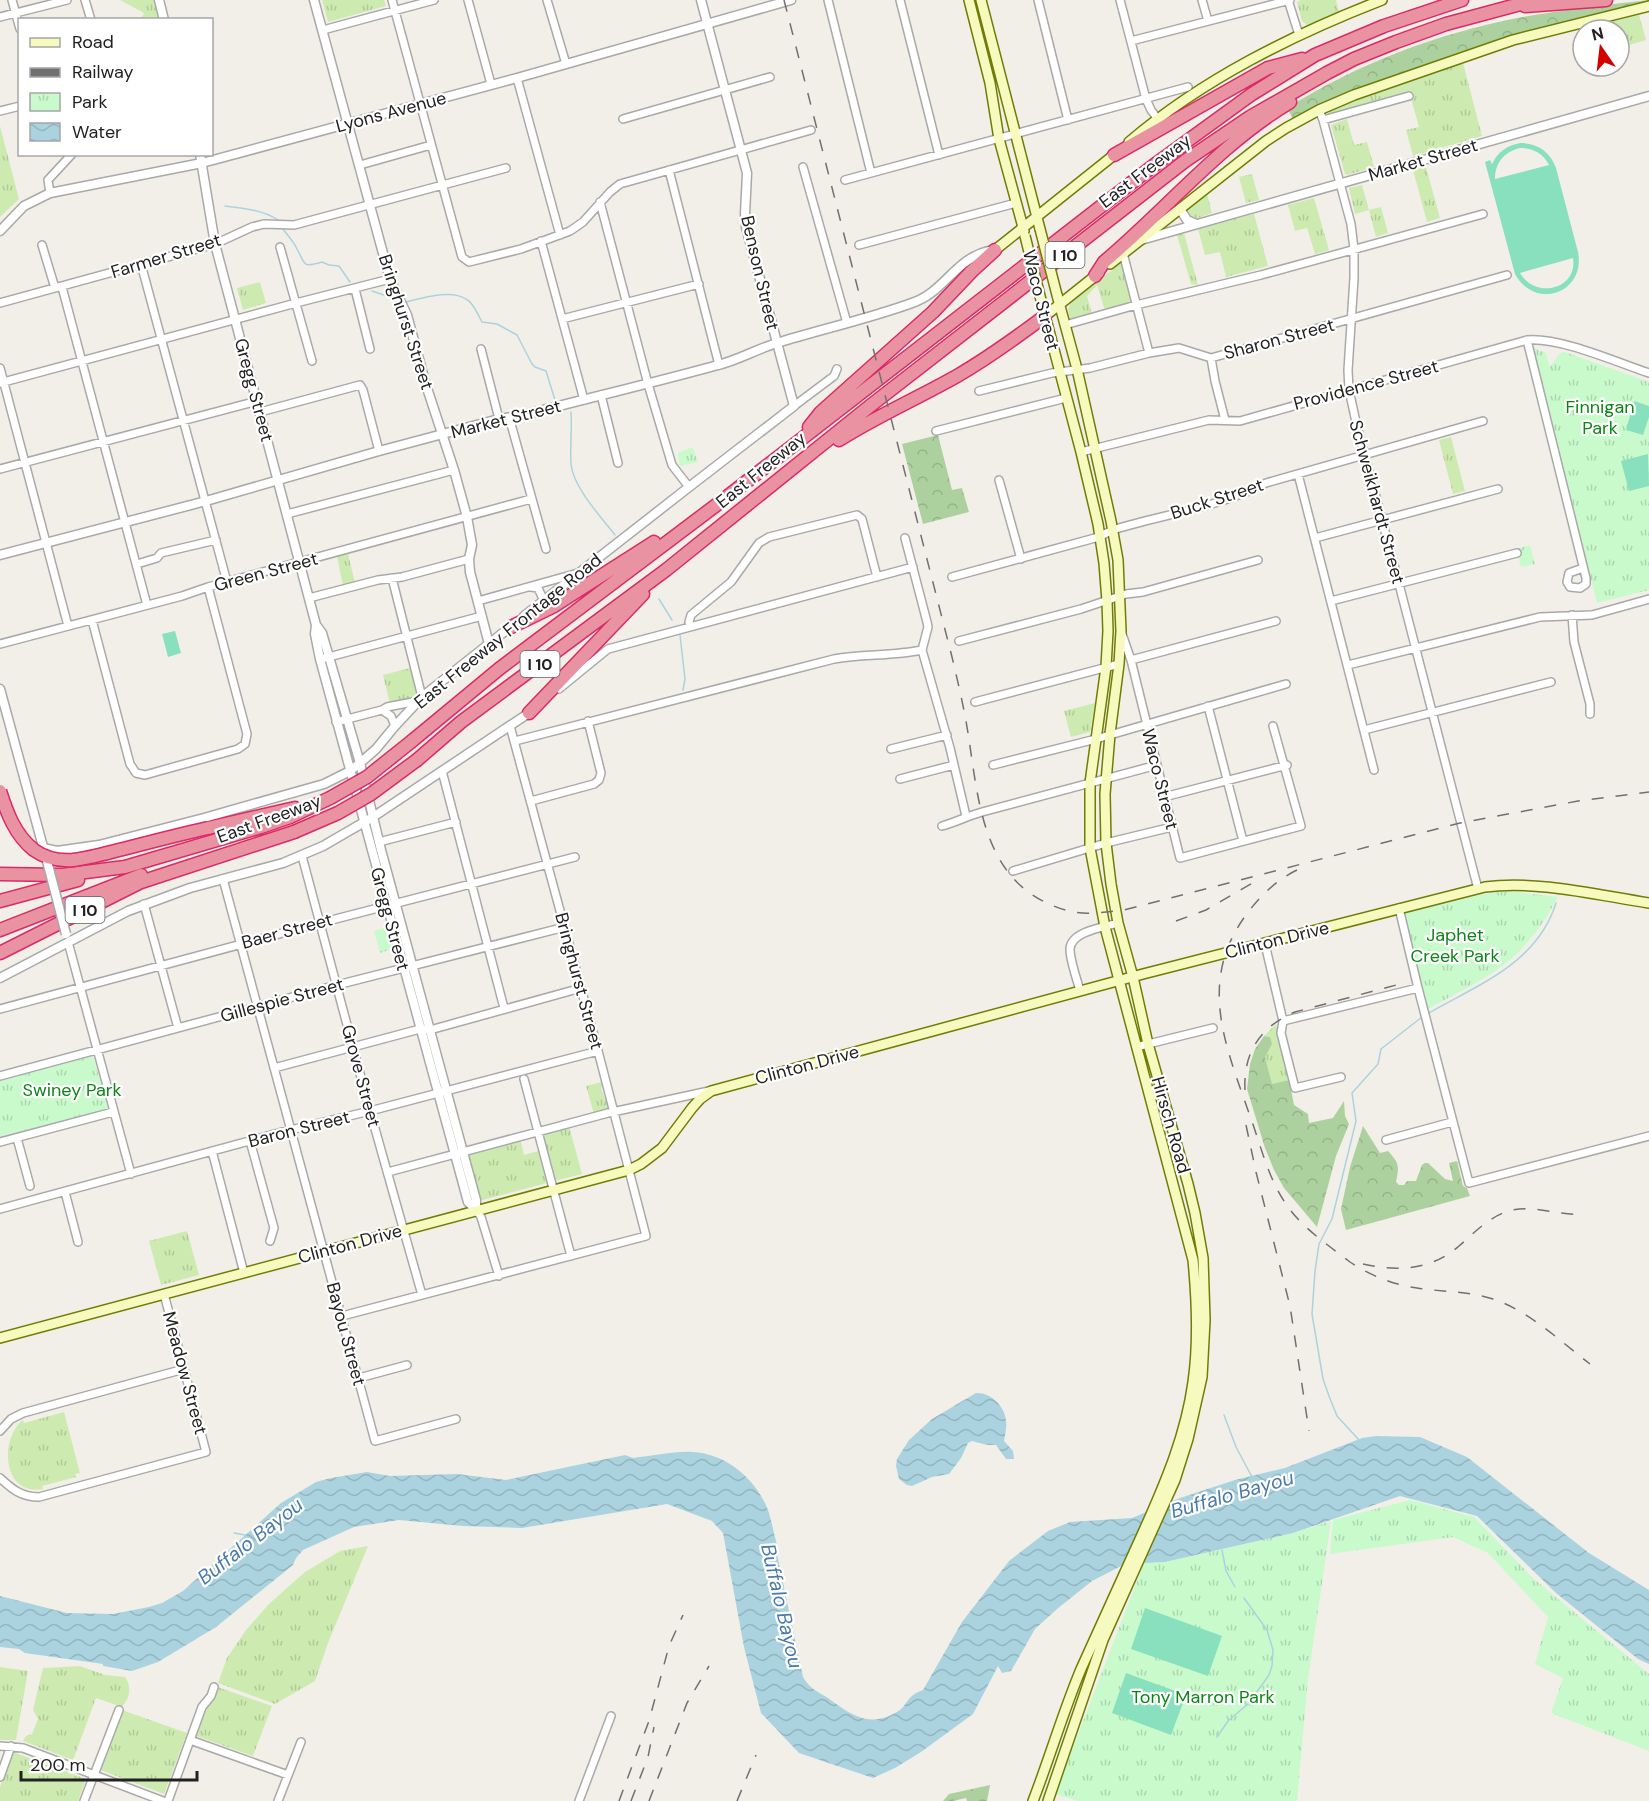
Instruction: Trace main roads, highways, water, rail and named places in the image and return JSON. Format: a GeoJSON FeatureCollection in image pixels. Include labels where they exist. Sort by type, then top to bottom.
{"type":"FeatureCollection","features":[{"type":"Feature","properties":{"kind":"highway","name":"East Freeway"},"geometry":{"type":"LineString","coordinates":[[0,874],[62,875],[125,867],[290,813],[330,798],[367,777],[508,662],[719,503],[1157,163],[1252,94],[1315,55],[1395,23],[1462,0]]}},
{"type":"Feature","properties":{"kind":"highway","name":"East Freeway"},"geometry":{"type":"LineString","coordinates":[[0,953],[141,882],[294,832],[338,813],[371,794],[417,760],[461,722],[666,570],[870,406],[1185,161],[1275,101],[1354,59],[1420,33],[1535,0]]}},
{"type":"Feature","properties":{"kind":"highway"},"geometry":{"type":"LineString","coordinates":[[1509,7],[1606,0]]}},
{"type":"Feature","properties":{"kind":"highway"},"geometry":{"type":"LineString","coordinates":[[1114,155],[1268,68],[1315,55]]}},
{"type":"Feature","properties":{"kind":"highway"},"geometry":{"type":"LineString","coordinates":[[1095,276],[1104,262],[1232,144],[1279,108],[1337,76],[1354,59]]}},
{"type":"Feature","properties":{"kind":"highway"},"geometry":{"type":"LineString","coordinates":[[800,440],[821,412],[933,312],[995,250]]}},
{"type":"Feature","properties":{"kind":"highway"},"geometry":{"type":"LineString","coordinates":[[790,471],[860,426],[976,364],[1013,340],[1043,310]]}},
{"type":"Feature","properties":{"kind":"highway"},"geometry":{"type":"LineString","coordinates":[[511,627],[554,606],[660,537],[719,503]]}},
{"type":"Feature","properties":{"kind":"highway"},"geometry":{"type":"LineString","coordinates":[[529,713],[666,570]]}},
{"type":"Feature","properties":{"kind":"highway"},"geometry":{"type":"LineString","coordinates":[[0,791],[13,824],[26,842],[35,851],[58,859],[73,860],[99,855],[208,828],[290,813]]}},
{"type":"Feature","properties":{"kind":"highway"},"geometry":{"type":"LineString","coordinates":[[0,930],[135,877],[162,868],[228,853]]}},
{"type":"Feature","properties":{"kind":"highway"},"geometry":{"type":"LineString","coordinates":[[0,901],[125,867]]}},
{"type":"Feature","properties":{"kind":"highway"},"geometry":{"type":"LineString","coordinates":[[0,961],[98,908],[172,872]]}},
{"type":"Feature","properties":{"kind":"main road","name":"Waco Street"},"geometry":{"type":"LineString","coordinates":[[969,0],[990,83],[999,139],[1081,452],[1100,537],[1107,601]]}},
{"type":"Feature","properties":{"kind":"main road","name":"Waco Street"},"geometry":{"type":"LineString","coordinates":[[981,0],[1077,369],[1113,530],[1120,596]]}},
{"type":"Feature","properties":{"kind":"main road"},"geometry":{"type":"LineString","coordinates":[[995,250],[1024,231],[1037,216],[1157,118],[1220,78],[1299,35],[1382,0]]}},
{"type":"Feature","properties":{"kind":"main road"},"geometry":{"type":"LineString","coordinates":[[1043,310],[1095,276],[1266,141],[1318,110],[1490,47],[1649,6]]}},
{"type":"Feature","properties":{"kind":"main road"},"geometry":{"type":"LineString","coordinates":[[980,42],[991,39]]}},
{"type":"Feature","properties":{"kind":"main road","name":"Hirsch Road"},"geometry":{"type":"LineString","coordinates":[[1099,1639],[1175,1480],[1202,1377],[1205,1310],[1203,1258],[1188,1184],[1148,1044],[1118,923],[1106,843],[1106,778],[1119,664],[1120,596]]}},
{"type":"Feature","properties":{"kind":"main road","name":"Hirsch Road"},"geometry":{"type":"LineString","coordinates":[[1107,601],[1106,667],[1090,783],[1090,848],[1105,927],[1193,1260],[1197,1296],[1197,1336],[1185,1438]]}},
{"type":"Feature","properties":{"kind":"main road","name":"Clinton Drive"},"geometry":{"type":"LineString","coordinates":[[0,1338],[629,1170],[662,1148],[692,1108],[711,1091],[1119,980],[1478,889],[1512,885],[1649,903]]}},
{"type":"Feature","properties":{"kind":"main road"},"geometry":{"type":"LineString","coordinates":[[1099,1639],[1049,1796],[1036,1793],[1063,1715],[1099,1639]]}},
{"type":"Feature","properties":{"kind":"water"},"geometry":{"type":"Polygon","coordinates":[[[976,1393],[991,1397],[1003,1410],[1006,1424],[1004,1441],[1013,1451],[1014,1459],[1006,1459],[996,1445],[972,1441],[968,1443],[961,1458],[949,1474],[932,1477],[912,1486],[899,1479],[897,1459],[909,1440],[932,1419],[976,1393]]]}},
{"type":"Feature","properties":{"kind":"water","name":"Buffalo Bayou"},"geometry":{"type":"Polygon","coordinates":[[[1420,1437],[1467,1457],[1589,1553],[1649,1590],[1649,1664],[1638,1659],[1556,1593],[1477,1516],[1400,1496],[1293,1533],[1165,1562],[1125,1564],[1092,1581],[1035,1629],[1011,1671],[1002,1673],[998,1666],[973,1714],[921,1752],[873,1778],[799,1753],[761,1713],[744,1647],[723,1533],[712,1521],[667,1504],[522,1528],[463,1526],[399,1520],[354,1527],[303,1550],[293,1565],[216,1627],[158,1662],[132,1671],[0,1647],[0,1596],[67,1613],[113,1614],[162,1603],[183,1591],[281,1503],[316,1482],[367,1472],[390,1476],[457,1474],[506,1480],[625,1455],[633,1458],[693,1452],[706,1454],[730,1464],[749,1480],[764,1501],[777,1545],[775,1545],[805,1681],[852,1714],[876,1719],[899,1711],[913,1695],[923,1690],[962,1622],[1009,1561],[1048,1531],[1070,1522],[1132,1518],[1180,1498],[1235,1480],[1285,1468],[1362,1438],[1420,1437]]]}},
{"type":"Feature","properties":{"kind":"waterway"},"geometry":{"type":"LineString","coordinates":[[225,206],[259,212],[278,220]]}},
{"type":"Feature","properties":{"kind":"waterway"},"geometry":{"type":"LineString","coordinates":[[283,229],[305,264],[322,262],[339,266],[350,282]]}},
{"type":"Feature","properties":{"kind":"waterway"},"geometry":{"type":"LineString","coordinates":[[372,291],[393,298]]}},
{"type":"Feature","properties":{"kind":"waterway"},"geometry":{"type":"LineString","coordinates":[[406,302],[445,294],[460,296],[469,301],[482,322],[497,324],[517,335],[532,364],[546,371],[555,400]]}},
{"type":"Feature","properties":{"kind":"waterway"},"geometry":{"type":"LineString","coordinates":[[571,412],[573,473],[588,501],[615,535]]}},
{"type":"Feature","properties":{"kind":"waterway"},"geometry":{"type":"LineString","coordinates":[[659,599],[672,620]]}},
{"type":"Feature","properties":{"kind":"waterway"},"geometry":{"type":"LineString","coordinates":[[680,635],[685,679],[683,690]]}},
{"type":"Feature","properties":{"kind":"waterway"},"geometry":{"type":"LineString","coordinates":[[1427,1014],[1485,982],[1520,957],[1535,942],[1547,924],[1556,903]]}},
{"type":"Feature","properties":{"kind":"waterway"},"geometry":{"type":"LineString","coordinates":[[1359,1440],[1337,1416],[1323,1379],[1312,1314],[1319,1244],[1332,1219],[1356,1121],[1352,1093],[1378,1064],[1381,1049],[1422,1017]]}},
{"type":"Feature","properties":{"kind":"waterway","name":"Buffalo Bayou"},"geometry":{"type":"LineString","coordinates":[[1224,1415],[1236,1447],[1252,1477]]}},
{"type":"Feature","properties":{"kind":"waterway","name":"Buffalo Bayou"},"geometry":{"type":"LineString","coordinates":[[234,1533],[245,1535]]}},
{"type":"Feature","properties":{"kind":"waterway"},"geometry":{"type":"LineString","coordinates":[[1222,1550],[1226,1571],[1235,1587]]}},
{"type":"Feature","properties":{"kind":"waterway"},"geometry":{"type":"LineString","coordinates":[[1217,1737],[1228,1721],[1249,1703],[1269,1675],[1272,1666],[1273,1650],[1267,1630],[1244,1598]]}},
{"type":"Feature","properties":{"kind":"railway"},"geometry":{"type":"LineString","coordinates":[[784,0],[952,657],[965,714],[980,807],[996,853],[1009,873],[1025,890],[1047,903],[1069,911],[1100,913],[1124,910],[1460,823],[1578,801],[1649,792]]}},
{"type":"Feature","properties":{"kind":"railway"},"geometry":{"type":"LineString","coordinates":[[1297,870],[1271,888],[1249,911],[1233,936],[1223,962],[1219,987],[1220,1012],[1232,1063],[1274,1184],[1292,1212],[1307,1228],[1365,1271],[1408,1287],[1474,1294],[1506,1304],[1544,1327],[1590,1364]]}},
{"type":"Feature","properties":{"kind":"railway"},"geometry":{"type":"LineString","coordinates":[[1176,921],[1206,910],[1256,881]]}},
{"type":"Feature","properties":{"kind":"railway"},"geometry":{"type":"LineString","coordinates":[[1245,1090],[1247,1064],[1256,1042],[1283,1018],[1295,1012],[1400,984]]}},
{"type":"Feature","properties":{"kind":"railway"},"geometry":{"type":"LineString","coordinates":[[1246,1125],[1290,1306],[1309,1431]]}},
{"type":"Feature","properties":{"kind":"railway"},"geometry":{"type":"LineString","coordinates":[[1363,1264],[1389,1268],[1426,1264],[1449,1254],[1491,1219],[1513,1210],[1532,1209],[1581,1214]]}},
{"type":"Feature","properties":{"kind":"railway"},"geometry":{"type":"LineString","coordinates":[[619,1801],[649,1721],[669,1646],[683,1615]]}},
{"type":"Feature","properties":{"kind":"railway"},"geometry":{"type":"LineString","coordinates":[[649,1801],[687,1703],[709,1666]]}},
{"type":"Feature","properties":{"kind":"railway"},"geometry":{"type":"LineString","coordinates":[[631,1801],[648,1757],[654,1727]]}},
{"type":"Feature","properties":{"kind":"railway"},"geometry":{"type":"LineString","coordinates":[[737,1801],[756,1755]]}},
{"type":"Feature","properties":{"kind":"park label","name":"Finnigan Park"},"geometry":{"type":"Point","coordinates":[1600,417]}},
{"type":"Feature","properties":{"kind":"park label","name":"Japhet Creek Park"},"geometry":{"type":"Point","coordinates":[1455,945]}},
{"type":"Feature","properties":{"kind":"park label","name":"Swiney Park"},"geometry":{"type":"Point","coordinates":[72,1090]}},
{"type":"Feature","properties":{"kind":"park label","name":"Tony Marron Park"},"geometry":{"type":"Point","coordinates":[1203,1697]}}]}
